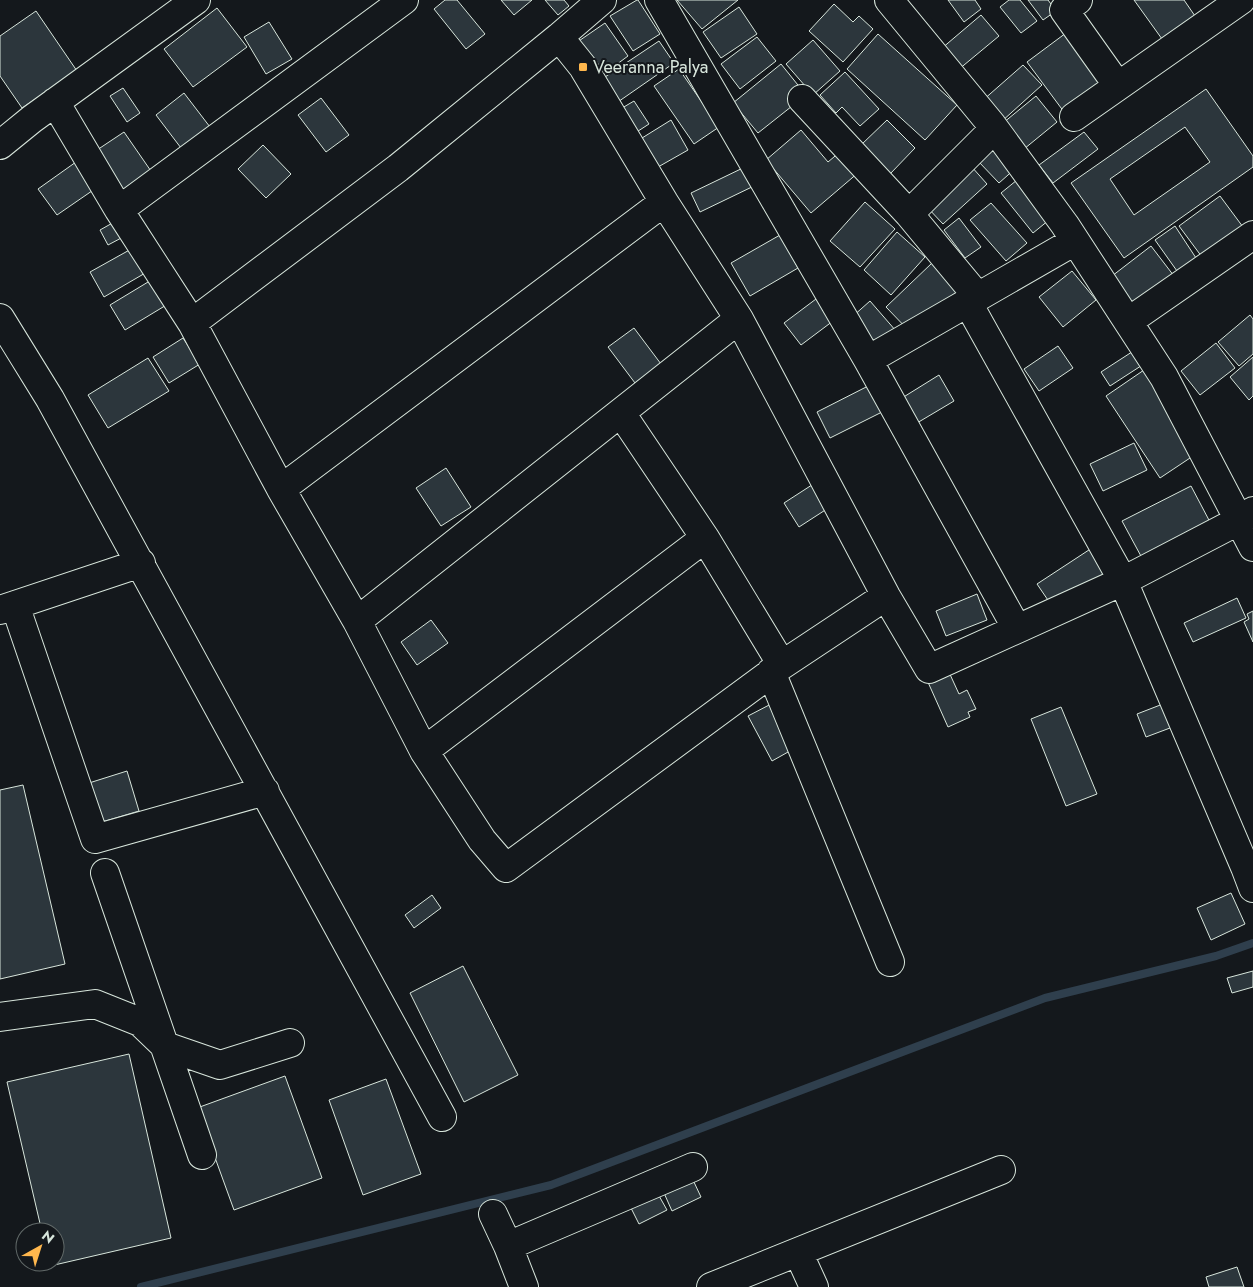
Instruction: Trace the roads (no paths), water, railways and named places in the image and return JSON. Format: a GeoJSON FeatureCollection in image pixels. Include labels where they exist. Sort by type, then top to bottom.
{"type":"FeatureCollection","features":[{"type":"Feature","properties":{"kind":"street"},"geometry":{"type":"LineString","coordinates":[[0,144],[196,0]]}},
{"type":"Feature","properties":{"kind":"street"},"geometry":{"type":"LineString","coordinates":[[120,210],[404,0]]}},
{"type":"Feature","properties":{"kind":"street"},"geometry":{"type":"LineString","coordinates":[[192,324],[398,168],[602,0]]}},
{"type":"Feature","properties":{"kind":"street"},"geometry":{"type":"LineString","coordinates":[[659,0],[868,360],[1017,629]]}},
{"type":"Feature","properties":{"kind":"street"},"geometry":{"type":"LineString","coordinates":[[889,0],[994,129],[1075,241],[1129,321],[1246,515],[1253,547]]}},
{"type":"Feature","properties":{"kind":"street"},"geometry":{"type":"LineString","coordinates":[[1074,117],[1241,0]]}},
{"type":"Feature","properties":{"kind":"street"},"geometry":{"type":"LineString","coordinates":[[1066,3],[1118,86]]}},
{"type":"Feature","properties":{"kind":"street"},"geometry":{"type":"LineString","coordinates":[[559,37],[583,67],[664,202],[739,319],[886,596],[929,669],[1123,581],[1246,515]]}},
{"type":"Feature","properties":{"kind":"street"},"geometry":{"type":"LineString","coordinates":[[802,99],[908,214],[973,300],[1123,581],[1246,867],[1253,888]]}},
{"type":"Feature","properties":{"kind":"street"},"geometry":{"type":"LineString","coordinates":[[55,102],[192,324],[281,489],[356,621],[424,751],[482,840],[506,868],[776,669],[886,596]]}},
{"type":"Feature","properties":{"kind":"street"},"geometry":{"type":"LineString","coordinates":[[908,214],[994,129]]}},
{"type":"Feature","properties":{"kind":"street"},"geometry":{"type":"LineString","coordinates":[[281,489],[664,202]]}},
{"type":"Feature","properties":{"kind":"street"},"geometry":{"type":"LineString","coordinates":[[1129,321],[1253,235]]}},
{"type":"Feature","properties":{"kind":"street"},"geometry":{"type":"LineString","coordinates":[[868,360],[1075,241]]}},
{"type":"Feature","properties":{"kind":"street"},"geometry":{"type":"LineString","coordinates":[[0,318],[50,399],[442,1117]]}},
{"type":"Feature","properties":{"kind":"street"},"geometry":{"type":"LineString","coordinates":[[356,621],[739,319]]}},
{"type":"Feature","properties":{"kind":"street"},"geometry":{"type":"LineString","coordinates":[[621,413],[705,538],[776,669],[890,962]]}},
{"type":"Feature","properties":{"kind":"street"},"geometry":{"type":"LineString","coordinates":[[424,751],[705,538]]}},
{"type":"Feature","properties":{"kind":"street"},"geometry":{"type":"LineString","coordinates":[[140,563],[7,607],[95,839],[265,792]]}},
{"type":"Feature","properties":{"kind":"street"},"geometry":{"type":"LineString","coordinates":[[105,873],[202,1155]]}},
{"type":"Feature","properties":{"kind":"street"},"geometry":{"type":"LineString","coordinates":[[0,1017],[94,1004],[140,1022],[165,1046],[220,1065],[290,1043]]}},
{"type":"Feature","properties":{"kind":"street"},"geometry":{"type":"LineString","coordinates":[[508,1246],[693,1167]]}},
{"type":"Feature","properties":{"kind":"street"},"geometry":{"type":"LineString","coordinates":[[711,1287],[1000,1170]]}},
{"type":"Feature","properties":{"kind":"street"},"geometry":{"type":"LineString","coordinates":[[493,1214],[524,1287]]}},
{"type":"Feature","properties":{"kind":"street"},"geometry":{"type":"LineString","coordinates":[[798,1252],[814,1287]]}},
{"type":"Feature","properties":{"kind":"waterway"},"geometry":{"type":"LineString","coordinates":[[141,1287],[551,1185],[1045,998],[1216,956],[1253,943]]}},
{"type":"Feature","properties":{"kind":"place","name":"Veeranna Palya"},"geometry":{"type":"Point","coordinates":[583,67]}}]}
